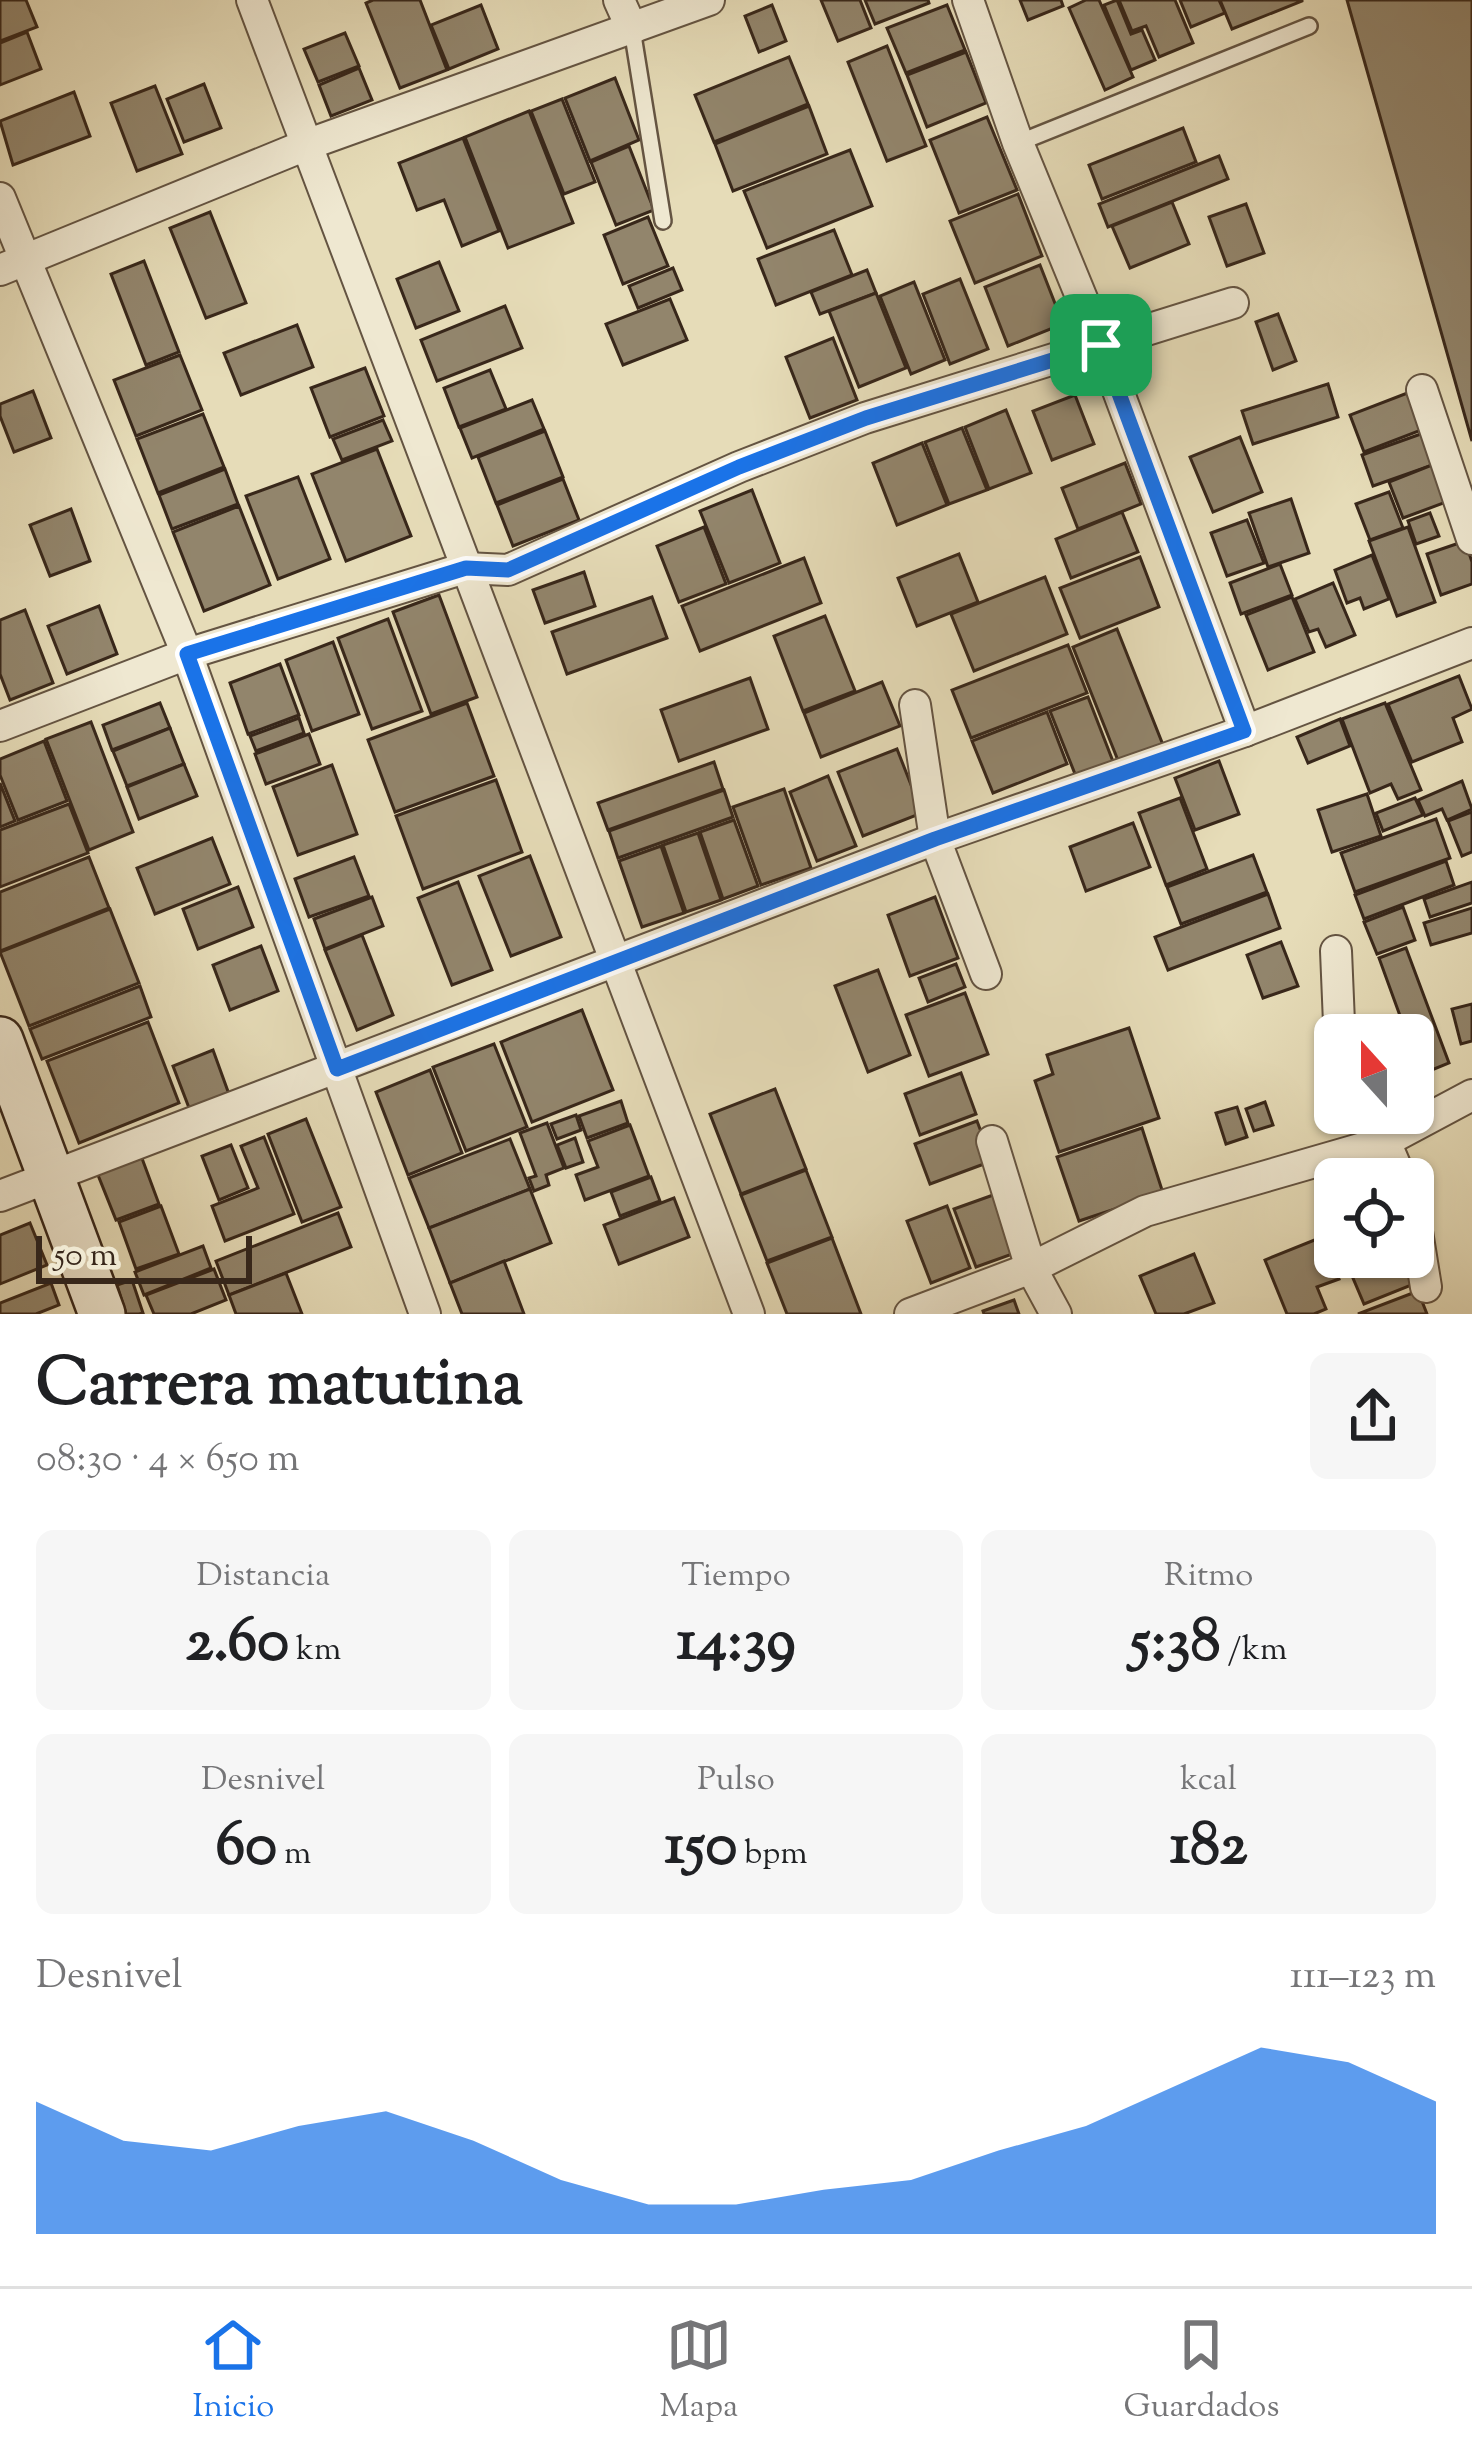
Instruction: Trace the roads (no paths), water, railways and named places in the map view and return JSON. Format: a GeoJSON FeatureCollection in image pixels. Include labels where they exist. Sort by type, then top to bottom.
{"type":"FeatureCollection","features":[{"type":"Feature","properties":{"kind":"main road"},"geometry":{"type":"LineString","coordinates":[[0,1040],[102,1314]]}},
{"type":"Feature","properties":{"kind":"street"},"geometry":{"type":"LineString","coordinates":[[252,0],[748,1314]]}},
{"type":"Feature","properties":{"kind":"street"},"geometry":{"type":"LineString","coordinates":[[12,265],[626,15],[709,0]]}},
{"type":"Feature","properties":{"kind":"street"},"geometry":{"type":"LineString","coordinates":[[968,0],[1018,143],[1101,345],[1244,731]]}},
{"type":"Feature","properties":{"kind":"street"},"geometry":{"type":"LineString","coordinates":[[0,198],[12,265],[187,654],[425,1314]]}},
{"type":"Feature","properties":{"kind":"street"},"geometry":{"type":"LineString","coordinates":[[0,726],[187,654],[466,568],[508,570],[739,467],[866,418],[1233,303]]}},
{"type":"Feature","properties":{"kind":"street"},"geometry":{"type":"LineString","coordinates":[[1422,390],[1472,538]]}},
{"type":"Feature","properties":{"kind":"street"},"geometry":{"type":"LineString","coordinates":[[0,1196],[935,839],[1244,731],[1472,643]]}},
{"type":"Feature","properties":{"kind":"street"},"geometry":{"type":"LineString","coordinates":[[915,705],[935,839],[986,974]]}},
{"type":"Feature","properties":{"kind":"street"},"geometry":{"type":"LineString","coordinates":[[1336,951],[1339,1014]]}},
{"type":"Feature","properties":{"kind":"street"},"geometry":{"type":"LineString","coordinates":[[1434,1108],[1472,1095]]}},
{"type":"Feature","properties":{"kind":"street"},"geometry":{"type":"LineString","coordinates":[[910,1314],[1031,1268],[1144,1211],[1359,1134]]}},
{"type":"Feature","properties":{"kind":"street"},"geometry":{"type":"LineString","coordinates":[[992,1142],[1031,1268],[1056,1314]]}},
{"type":"Feature","properties":{"kind":"street"},"geometry":{"type":"LineString","coordinates":[[1425,1278],[1426,1287]]}},
{"type":"Feature","properties":{"kind":"lane"},"geometry":{"type":"LineString","coordinates":[[626,15],[663,221]]}},
{"type":"Feature","properties":{"kind":"lane"},"geometry":{"type":"LineString","coordinates":[[1018,143],[1309,26]]}}]}
